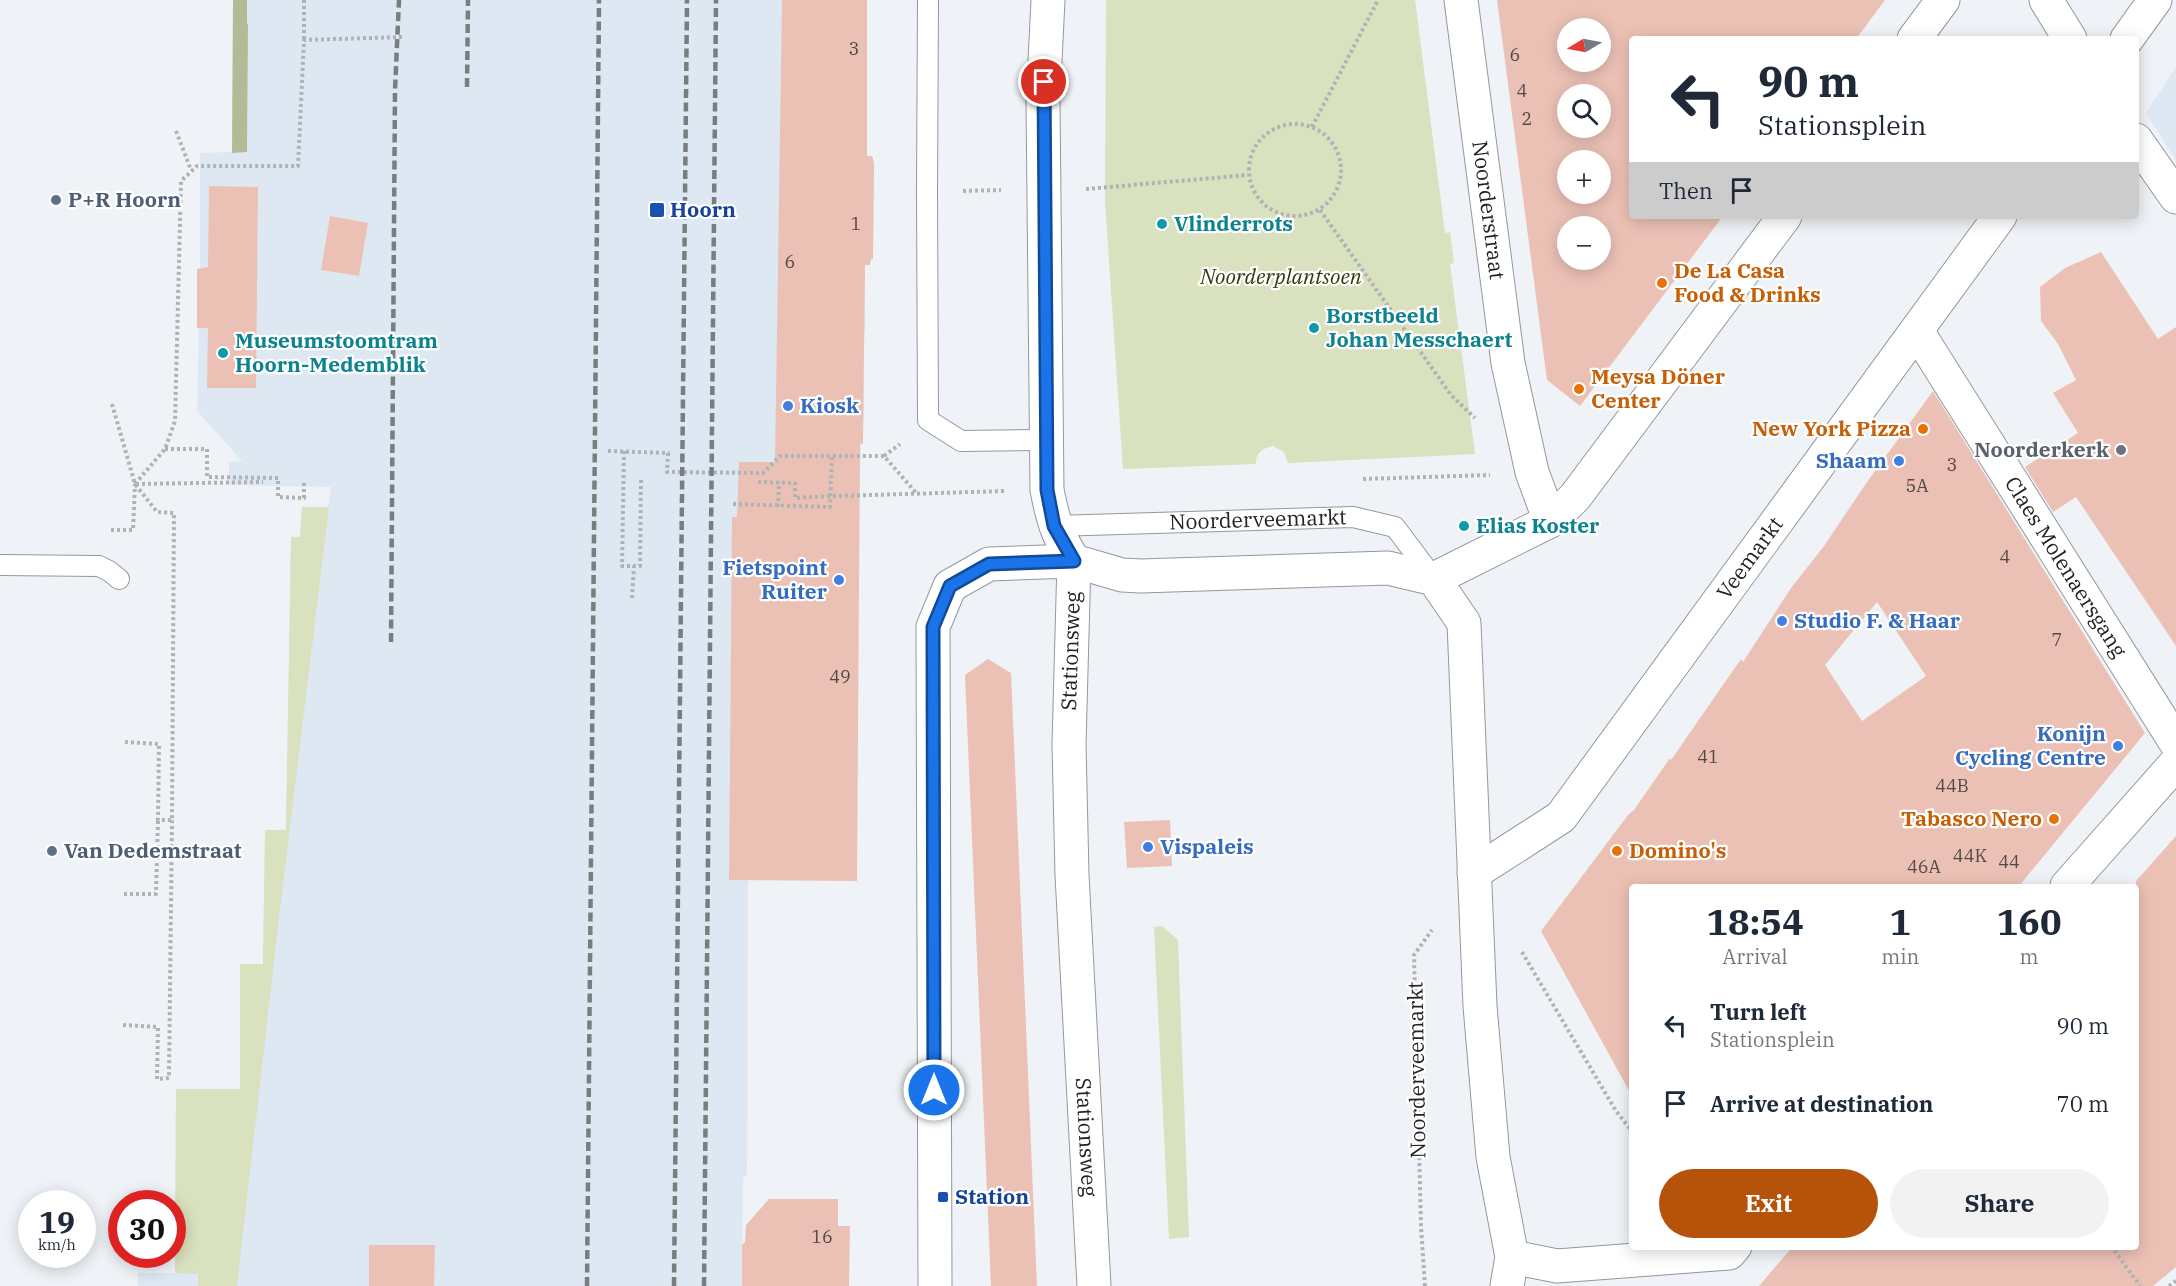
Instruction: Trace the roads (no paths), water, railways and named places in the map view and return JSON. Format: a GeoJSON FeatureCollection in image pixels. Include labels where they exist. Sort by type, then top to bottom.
{"type":"FeatureCollection","features":[{"type":"Feature","properties":{"kind":"street"},"geometry":{"type":"LineString","coordinates":[[1048,0],[1043,102],[1047,490],[1054,526],[1074,561],[1122,576],[1388,568],[1434,579],[1550,521],[1575,497],[1783,219]]}},
{"type":"Feature","properties":{"kind":"street","name":"Noorderstraat"},"geometry":{"type":"LineString","coordinates":[[1461,0],[1508,363],[1532,472],[1550,521]]}},
{"type":"Feature","properties":{"kind":"street"},"geometry":{"type":"LineString","coordinates":[[1916,36],[1943,0]]}},
{"type":"Feature","properties":{"kind":"street"},"geometry":{"type":"LineString","coordinates":[[2046,0],[2068,36]]}},
{"type":"Feature","properties":{"kind":"street"},"geometry":{"type":"LineString","coordinates":[[2129,36],[2155,0]]}},
{"type":"Feature","properties":{"kind":"street"},"geometry":{"type":"LineString","coordinates":[[2139,144],[2176,197]]}},
{"type":"Feature","properties":{"kind":"street","name":"Veemarkt"},"geometry":{"type":"LineString","coordinates":[[1474,873],[1562,817],[1998,219]]}},
{"type":"Feature","properties":{"kind":"street","name":"Claes Molenaersgang"},"geometry":{"type":"LineString","coordinates":[[1917,331],[2176,743]]}},
{"type":"Feature","properties":{"kind":"street","name":"Stationsweg"},"geometry":{"type":"LineString","coordinates":[[935,1286],[933,627],[950,586],[989,564],[1074,561],[1069,744],[1072,863],[1094,1286]]}},
{"type":"Feature","properties":{"kind":"street","name":"Noorderveemarkt"},"geometry":{"type":"LineString","coordinates":[[1434,579],[1464,623],[1480,1006],[1493,1157],[1509,1271],[1531,1286]]}},
{"type":"Feature","properties":{"kind":"street"},"geometry":{"type":"LineString","coordinates":[[2069,884],[2176,763]]}},
{"type":"Feature","properties":{"kind":"street"},"geometry":{"type":"LineString","coordinates":[[1509,1271],[1729,1253],[1732,1250]]}},
{"type":"Feature","properties":{"kind":"lane"},"geometry":{"type":"LineString","coordinates":[[928,0],[928,420],[961,441],[1046,440]]}},
{"type":"Feature","properties":{"kind":"lane","name":"Noorderveemarkt"},"geometry":{"type":"LineString","coordinates":[[1054,526],[1353,517],[1395,527],[1434,579]]}},
{"type":"Feature","properties":{"kind":"lane"},"geometry":{"type":"LineString","coordinates":[[0,565],[99,566],[119,579]]}},
{"type":"Feature","properties":{"kind":"railway"},"geometry":{"type":"LineString","coordinates":[[391,642],[395,90],[399,0]]}},
{"type":"Feature","properties":{"kind":"railway"},"geometry":{"type":"LineString","coordinates":[[467,87],[468,0]]}},
{"type":"Feature","properties":{"kind":"railway"},"geometry":{"type":"LineString","coordinates":[[587,1286],[599,0]]}},
{"type":"Feature","properties":{"kind":"railway"},"geometry":{"type":"LineString","coordinates":[[674,1286],[687,0]]}},
{"type":"Feature","properties":{"kind":"railway"},"geometry":{"type":"LineString","coordinates":[[704,1286],[716,0]]}},
{"type":"Feature","properties":{"kind":"place","name":"P+R Hoorn"},"geometry":{"type":"Point","coordinates":[56,200]}},
{"type":"Feature","properties":{"kind":"place","name":"Hoorn"},"geometry":{"type":"Point","coordinates":[657,210]}},
{"type":"Feature","properties":{"kind":"place","name":"Vlinderrots"},"geometry":{"type":"Point","coordinates":[1162,224]}},
{"type":"Feature","properties":{"kind":"place","name":"De La Casa Food & Drinks"},"geometry":{"type":"Point","coordinates":[1662,283]}},
{"type":"Feature","properties":{"kind":"place","name":"Borstbeeld Johan Messchaert"},"geometry":{"type":"Point","coordinates":[1314,328]}},
{"type":"Feature","properties":{"kind":"place","name":"Museumstoomtram Hoorn-Medemblik"},"geometry":{"type":"Point","coordinates":[223,353]}},
{"type":"Feature","properties":{"kind":"place","name":"Meysa Döner Center"},"geometry":{"type":"Point","coordinates":[1579,389]}},
{"type":"Feature","properties":{"kind":"place","name":"Kiosk"},"geometry":{"type":"Point","coordinates":[788,406]}},
{"type":"Feature","properties":{"kind":"place","name":"New York Pizza"},"geometry":{"type":"Point","coordinates":[1923,429]}},
{"type":"Feature","properties":{"kind":"place","name":"Noorderkerk"},"geometry":{"type":"Point","coordinates":[2121,450]}},
{"type":"Feature","properties":{"kind":"place","name":"Shaam"},"geometry":{"type":"Point","coordinates":[1899,461]}},
{"type":"Feature","properties":{"kind":"place","name":"Elias Koster"},"geometry":{"type":"Point","coordinates":[1464,526]}},
{"type":"Feature","properties":{"kind":"place","name":"Fietspoint Ruiter"},"geometry":{"type":"Point","coordinates":[839,580]}},
{"type":"Feature","properties":{"kind":"place","name":"Studio F. & Haar"},"geometry":{"type":"Point","coordinates":[1782,621]}},
{"type":"Feature","properties":{"kind":"place","name":"Konijn Cycling Centre"},"geometry":{"type":"Point","coordinates":[2118,746]}},
{"type":"Feature","properties":{"kind":"place","name":"Tabasco Nero"},"geometry":{"type":"Point","coordinates":[2054,819]}},
{"type":"Feature","properties":{"kind":"place","name":"Vispaleis"},"geometry":{"type":"Point","coordinates":[1148,847]}},
{"type":"Feature","properties":{"kind":"place","name":"Van Dedemstraat"},"geometry":{"type":"Point","coordinates":[52,851]}},
{"type":"Feature","properties":{"kind":"place","name":"Domino's"},"geometry":{"type":"Point","coordinates":[1617,851]}},
{"type":"Feature","properties":{"kind":"place","name":"Station"},"geometry":{"type":"Point","coordinates":[943,1197]}},
{"type":"Feature","properties":{"kind":"park label","name":"Noorderplantsoen"},"geometry":{"type":"Point","coordinates":[1281,277]}}]}
